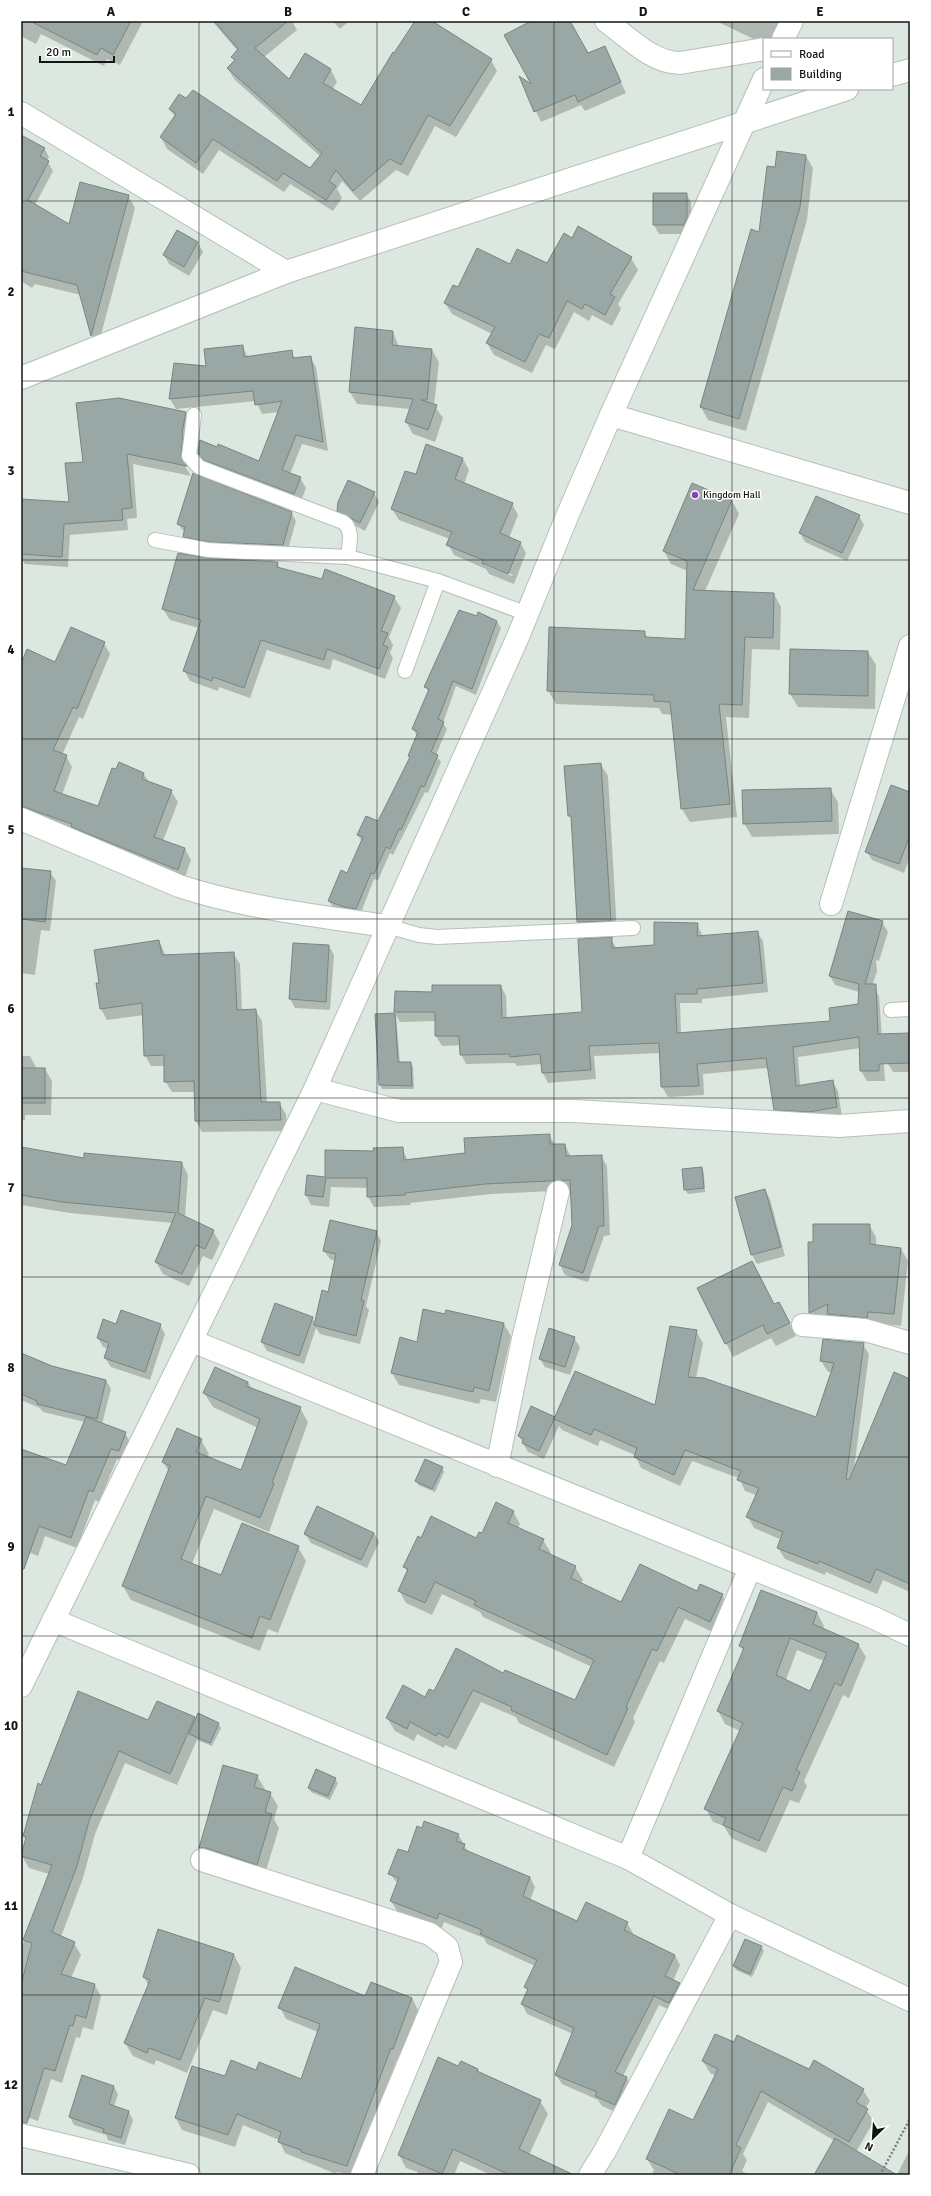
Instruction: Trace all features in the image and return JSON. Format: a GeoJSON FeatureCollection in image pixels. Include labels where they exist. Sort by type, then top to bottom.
{"type":"FeatureCollection","features":[{"type":"Feature","properties":{"kind":"street"},"geometry":{"type":"LineString","coordinates":[[606,21],[652,55],[668,63],[680,63],[763,49]]}},
{"type":"Feature","properties":{"kind":"street"},"geometry":{"type":"LineString","coordinates":[[784,38],[792,21]]}},
{"type":"Feature","properties":{"kind":"street"},"geometry":{"type":"LineString","coordinates":[[893,75],[910,70]]}},
{"type":"Feature","properties":{"kind":"street"},"geometry":{"type":"LineString","coordinates":[[21,1686],[315,1089],[528,614],[568,514],[611,415],[763,81]]}},
{"type":"Feature","properties":{"kind":"street"},"geometry":{"type":"LineString","coordinates":[[21,378],[286,272],[744,121],[844,90]]}},
{"type":"Feature","properties":{"kind":"street"},"geometry":{"type":"LineString","coordinates":[[21,113],[286,272]]}},
{"type":"Feature","properties":{"kind":"street"},"geometry":{"type":"LineString","coordinates":[[611,415],[910,502]]}},
{"type":"Feature","properties":{"kind":"street"},"geometry":{"type":"LineString","coordinates":[[831,904],[910,646]]}},
{"type":"Feature","properties":{"kind":"street"},"geometry":{"type":"LineString","coordinates":[[21,819],[179,886],[206,895],[275,909],[387,926]]}},
{"type":"Feature","properties":{"kind":"street"},"geometry":{"type":"LineString","coordinates":[[315,1089],[399,1111],[574,1111],[839,1126],[910,1122]]}},
{"type":"Feature","properties":{"kind":"street"},"geometry":{"type":"LineString","coordinates":[[497,1466],[523,1340],[558,1192]]}},
{"type":"Feature","properties":{"kind":"street"},"geometry":{"type":"LineString","coordinates":[[803,1325],[865,1330],[910,1343]]}},
{"type":"Feature","properties":{"kind":"street"},"geometry":{"type":"LineString","coordinates":[[192,1341],[872,1617],[910,1635]]}},
{"type":"Feature","properties":{"kind":"street"},"geometry":{"type":"LineString","coordinates":[[628,1858],[750,1568]]}},
{"type":"Feature","properties":{"kind":"street"},"geometry":{"type":"LineString","coordinates":[[53,1620],[628,1858],[730,1915],[910,2000]]}},
{"type":"Feature","properties":{"kind":"street"},"geometry":{"type":"LineString","coordinates":[[202,1860],[430,1934],[447,1947],[451,1962],[362,2175]]}},
{"type":"Feature","properties":{"kind":"street"},"geometry":{"type":"LineString","coordinates":[[590,2175],[605,2151],[730,1915]]}},
{"type":"Feature","properties":{"kind":"street"},"geometry":{"type":"LineString","coordinates":[[22,2137],[189,2175]]}},
{"type":"Feature","properties":{"kind":"lane"},"geometry":{"type":"LineString","coordinates":[[194,415],[189,456],[194,463],[209,471],[343,522],[348,526],[350,532],[348,557]]}},
{"type":"Feature","properties":{"kind":"lane"},"geometry":{"type":"LineString","coordinates":[[155,540],[208,550],[348,557],[438,581],[528,614]]}},
{"type":"Feature","properties":{"kind":"lane"},"geometry":{"type":"LineString","coordinates":[[406,671],[438,581]]}},
{"type":"Feature","properties":{"kind":"lane"},"geometry":{"type":"LineString","coordinates":[[387,926],[419,935],[437,937],[633,928]]}},
{"type":"Feature","properties":{"kind":"lane"},"geometry":{"type":"LineString","coordinates":[[890,1010],[910,1009]]}},
{"type":"Feature","properties":{"kind":"path"},"geometry":{"type":"LineString","coordinates":[[880,2175],[910,2119]]}},
{"type":"Feature","properties":{"kind":"building"},"geometry":{"type":"Polygon","coordinates":[[[30,21],[131,21],[113,55],[101,48],[97,55],[30,21]]]}},
{"type":"Feature","properties":{"kind":"building"},"geometry":{"type":"Polygon","coordinates":[[[214,21],[288,21],[255,48],[289,79],[305,53],[331,69],[323,83],[361,105],[393,52],[394,53],[415,21],[432,21],[492,59],[450,126],[428,115],[401,165],[390,159],[353,191],[336,170],[329,181],[336,186],[326,200],[283,173],[277,181],[213,139],[196,163],[160,137],[176,114],[169,109],[179,94],[186,98],[193,90],[310,168],[322,153],[227,68],[235,60],[231,57],[238,49],[214,21]]]}},
{"type":"Feature","properties":{"kind":"building"},"geometry":{"type":"Polygon","coordinates":[[[531,21],[570,21],[588,53],[605,46],[621,82],[578,102],[575,95],[534,112],[519,76],[531,84],[504,35],[531,21]]]}},
{"type":"Feature","properties":{"kind":"building"},"geometry":{"type":"Polygon","coordinates":[[[21,135],[45,148],[40,156],[49,161],[28,200],[69,224],[80,182],[129,195],[91,336],[77,285],[21,271],[21,135]]]}},
{"type":"Feature","properties":{"kind":"building"},"geometry":{"type":"Polygon","coordinates":[[[777,151],[806,155],[800,207],[739,419],[700,407],[751,229],[759,232],[767,166],[775,167],[777,151]]]}},
{"type":"Feature","properties":{"kind":"building"},"geometry":{"type":"Polygon","coordinates":[[[653,193],[687,193],[687,218],[684,225],[653,225],[653,193]]]}},
{"type":"Feature","properties":{"kind":"building"},"geometry":{"type":"Polygon","coordinates":[[[578,226],[632,257],[610,294],[615,297],[605,315],[585,304],[582,309],[567,301],[549,338],[539,334],[525,362],[486,343],[495,327],[444,303],[453,285],[458,287],[477,248],[510,264],[517,249],[547,263],[564,233],[572,238],[578,226]]]}},
{"type":"Feature","properties":{"kind":"building"},"geometry":{"type":"Polygon","coordinates":[[[177,230],[198,242],[184,267],[163,255],[177,230]]]}},
{"type":"Feature","properties":{"kind":"building"},"geometry":{"type":"Polygon","coordinates":[[[355,327],[393,331],[392,345],[432,349],[427,400],[421,400],[437,405],[428,430],[405,422],[413,399],[349,392],[355,327]]]}},
{"type":"Feature","properties":{"kind":"building"},"geometry":{"type":"Polygon","coordinates":[[[243,345],[244,357],[292,350],[293,358],[311,356],[323,442],[296,435],[282,470],[301,477],[294,494],[204,460],[198,453],[200,440],[217,447],[218,444],[259,461],[282,401],[255,405],[253,391],[169,399],[174,363],[206,366],[204,349],[243,345]]]}},
{"type":"Feature","properties":{"kind":"building"},"geometry":{"type":"Polygon","coordinates":[[[119,398],[186,412],[182,433],[181,455],[187,466],[127,454],[132,508],[122,509],[123,520],[64,524],[62,557],[21,554],[21,499],[69,502],[65,463],[83,462],[76,403],[119,398]]]}},
{"type":"Feature","properties":{"kind":"building"},"geometry":{"type":"Polygon","coordinates":[[[426,444],[463,458],[455,479],[513,503],[500,533],[521,542],[508,574],[482,563],[483,560],[446,545],[452,532],[391,509],[405,471],[416,474],[426,444]]]}},
{"type":"Feature","properties":{"kind":"building"},"geometry":{"type":"Polygon","coordinates":[[[193,473],[292,512],[283,545],[209,542],[183,537],[185,527],[177,524],[193,473]]]}},
{"type":"Feature","properties":{"kind":"building"},"geometry":{"type":"Polygon","coordinates":[[[348,480],[375,492],[360,523],[337,511],[338,502],[348,480]]]}},
{"type":"Feature","properties":{"kind":"building"},"geometry":{"type":"Polygon","coordinates":[[[692,483],[732,500],[693,590],[774,593],[773,638],[745,637],[742,705],[719,704],[730,804],[681,809],[670,702],[654,701],[654,695],[547,691],[549,627],[645,631],[645,637],[685,639],[687,561],[663,551],[692,483]]]}},
{"type":"Feature","properties":{"kind":"building"},"geometry":{"type":"Polygon","coordinates":[[[816,496],[860,515],[842,553],[799,533],[816,496]]]}},
{"type":"Feature","properties":{"kind":"building"},"geometry":{"type":"Polygon","coordinates":[[[178,553],[208,558],[278,562],[277,567],[322,579],[325,569],[395,596],[381,631],[388,633],[383,645],[388,647],[379,669],[327,649],[324,660],[261,640],[244,688],[213,677],[212,681],[183,671],[201,620],[162,609],[178,553]]]}},
{"type":"Feature","properties":{"kind":"building"},"geometry":{"type":"Polygon","coordinates":[[[459,610],[477,616],[478,612],[497,621],[472,689],[453,681],[438,719],[444,722],[431,752],[438,755],[424,787],[421,786],[401,830],[399,829],[390,849],[386,847],[374,874],[371,873],[356,909],[344,907],[328,901],[341,870],[347,873],[363,837],[357,835],[366,816],[378,821],[410,757],[408,756],[418,732],[412,729],[429,689],[424,687],[459,610]]]}},
{"type":"Feature","properties":{"kind":"building"},"geometry":{"type":"Polygon","coordinates":[[[71,627],[105,642],[77,709],[73,707],[53,750],[67,755],[54,791],[98,806],[112,768],[116,769],[119,762],[144,773],[142,779],[172,790],[154,837],[185,848],[178,870],[71,827],[72,824],[21,806],[21,664],[27,649],[55,662],[71,627]]]}},
{"type":"Feature","properties":{"kind":"building"},"geometry":{"type":"Polygon","coordinates":[[[790,649],[868,651],[868,696],[789,694],[790,649]]]}},
{"type":"Feature","properties":{"kind":"building"},"geometry":{"type":"Polygon","coordinates":[[[601,763],[611,921],[577,922],[571,816],[568,816],[564,766],[601,763]]]}},
{"type":"Feature","properties":{"kind":"building"},"geometry":{"type":"Polygon","coordinates":[[[891,785],[910,792],[910,835],[899,864],[865,852],[891,785]]]}},
{"type":"Feature","properties":{"kind":"building"},"geometry":{"type":"Polygon","coordinates":[[[831,788],[832,821],[743,824],[742,790],[831,788]]]}},
{"type":"Feature","properties":{"kind":"building"},"geometry":{"type":"Polygon","coordinates":[[[21,868],[51,871],[45,922],[21,919],[21,868]]]}},
{"type":"Feature","properties":{"kind":"building"},"geometry":{"type":"Polygon","coordinates":[[[848,911],[883,921],[865,984],[876,984],[878,1034],[910,1033],[910,1063],[879,1064],[879,1071],[860,1071],[859,1037],[793,1047],[796,1086],[833,1080],[837,1107],[809,1112],[774,1110],[766,1058],[697,1064],[699,1086],[661,1087],[659,1043],[589,1046],[591,1070],[542,1073],[540,1054],[510,1057],[510,1054],[460,1055],[459,1036],[435,1036],[435,1012],[394,1012],[395,991],[432,992],[432,985],[501,985],[502,1018],[582,1012],[578,939],[612,937],[612,948],[654,945],[654,922],[698,923],[697,936],[758,931],[763,983],[697,989],[697,994],[675,994],[677,1033],[830,1021],[829,1008],[858,1004],[859,984],[829,976],[848,911]]]}},
{"type":"Feature","properties":{"kind":"building"},"geometry":{"type":"Polygon","coordinates":[[[159,940],[162,955],[234,952],[237,1010],[256,1009],[261,1102],[280,1102],[281,1120],[195,1121],[194,1081],[164,1082],[164,1055],[144,1056],[142,1003],[100,1009],[96,983],[99,983],[94,950],[159,940]]]}},
{"type":"Feature","properties":{"kind":"building"},"geometry":{"type":"Polygon","coordinates":[[[293,943],[329,945],[326,1002],[289,999],[293,943]]]}},
{"type":"Feature","properties":{"kind":"building"},"geometry":{"type":"Polygon","coordinates":[[[395,1013],[398,1062],[411,1062],[412,1086],[379,1085],[375,1014],[395,1013]]]}},
{"type":"Feature","properties":{"kind":"building"},"geometry":{"type":"Polygon","coordinates":[[[21,1068],[45,1068],[45,1103],[21,1103],[21,1068]]]}},
{"type":"Feature","properties":{"kind":"building"},"geometry":{"type":"Polygon","coordinates":[[[550,1134],[550,1144],[565,1144],[566,1156],[602,1155],[604,1226],[599,1226],[583,1273],[559,1265],[572,1225],[570,1180],[485,1184],[405,1193],[405,1195],[367,1197],[367,1178],[326,1178],[323,1197],[305,1195],[307,1175],[325,1177],[325,1150],[374,1151],[373,1148],[403,1147],[404,1160],[465,1153],[464,1138],[550,1134]]]}},
{"type":"Feature","properties":{"kind":"building"},"geometry":{"type":"Polygon","coordinates":[[[21,1147],[84,1158],[84,1153],[182,1162],[178,1213],[214,1230],[205,1249],[196,1245],[182,1274],[155,1262],[176,1213],[62,1202],[21,1195],[21,1147]]]}},
{"type":"Feature","properties":{"kind":"building"},"geometry":{"type":"Polygon","coordinates":[[[702,1167],[704,1188],[684,1190],[682,1169],[702,1167]]]}},
{"type":"Feature","properties":{"kind":"building"},"geometry":{"type":"Polygon","coordinates":[[[765,1189],[781,1247],[751,1255],[735,1197],[765,1189]]]}},
{"type":"Feature","properties":{"kind":"building"},"geometry":{"type":"Polygon","coordinates":[[[330,1220],[377,1231],[361,1300],[364,1301],[356,1336],[314,1325],[322,1290],[328,1292],[336,1254],[323,1251],[330,1220]]]}},
{"type":"Feature","properties":{"kind":"building"},"geometry":{"type":"Polygon","coordinates":[[[813,1224],[870,1224],[870,1244],[901,1248],[894,1314],[868,1312],[867,1318],[827,1314],[828,1304],[809,1313],[808,1242],[813,1242],[813,1224]]]}},
{"type":"Feature","properties":{"kind":"building"},"geometry":{"type":"Polygon","coordinates":[[[752,1261],[774,1304],[779,1302],[790,1323],[767,1334],[763,1325],[725,1344],[697,1288],[752,1261]]]}},
{"type":"Feature","properties":{"kind":"building"},"geometry":{"type":"Polygon","coordinates":[[[275,1303],[313,1317],[299,1356],[261,1342],[275,1303]]]}},
{"type":"Feature","properties":{"kind":"building"},"geometry":{"type":"Polygon","coordinates":[[[423,1309],[445,1314],[446,1310],[504,1323],[489,1391],[474,1387],[473,1392],[391,1373],[400,1337],[417,1342],[423,1309]]]}},
{"type":"Feature","properties":{"kind":"building"},"geometry":{"type":"Polygon","coordinates":[[[121,1310],[161,1324],[145,1372],[104,1358],[109,1343],[97,1338],[103,1319],[116,1324],[121,1310]]]}},
{"type":"Feature","properties":{"kind":"building"},"geometry":{"type":"Polygon","coordinates":[[[670,1326],[697,1330],[688,1377],[704,1378],[816,1417],[834,1363],[820,1361],[823,1339],[864,1343],[846,1479],[849,1480],[894,1372],[910,1379],[910,1584],[876,1569],[870,1583],[819,1561],[818,1564],[777,1548],[783,1532],[746,1517],[759,1488],[737,1480],[741,1471],[685,1450],[674,1475],[634,1457],[637,1448],[594,1429],[591,1435],[554,1419],[575,1371],[655,1405],[670,1326]]]}},
{"type":"Feature","properties":{"kind":"building"},"geometry":{"type":"Polygon","coordinates":[[[549,1328],[575,1337],[565,1367],[539,1359],[549,1328]]]}},
{"type":"Feature","properties":{"kind":"building"},"geometry":{"type":"Polygon","coordinates":[[[21,1353],[52,1366],[106,1380],[97,1419],[37,1404],[37,1401],[21,1394],[21,1353]]]}},
{"type":"Feature","properties":{"kind":"building"},"geometry":{"type":"Polygon","coordinates":[[[215,1367],[248,1382],[246,1386],[301,1407],[272,1483],[274,1484],[260,1518],[206,1496],[181,1559],[221,1575],[242,1523],[299,1546],[270,1620],[260,1616],[252,1638],[122,1586],[170,1466],[162,1462],[177,1428],[202,1439],[196,1452],[241,1470],[260,1419],[203,1393],[215,1367]]]}},
{"type":"Feature","properties":{"kind":"building"},"geometry":{"type":"Polygon","coordinates":[[[531,1406],[555,1417],[539,1451],[522,1443],[524,1439],[518,1436],[531,1406]]]}},
{"type":"Feature","properties":{"kind":"building"},"geometry":{"type":"Polygon","coordinates":[[[86,1417],[126,1432],[119,1451],[111,1449],[93,1492],[89,1490],[71,1538],[39,1526],[24,1569],[21,1569],[21,1449],[66,1465],[86,1417]]]}},
{"type":"Feature","properties":{"kind":"building"},"geometry":{"type":"Polygon","coordinates":[[[425,1459],[443,1467],[432,1489],[415,1481],[425,1459]]]}},
{"type":"Feature","properties":{"kind":"building"},"geometry":{"type":"Polygon","coordinates":[[[496,1502],[514,1511],[508,1523],[544,1539],[539,1549],[576,1566],[571,1578],[621,1602],[640,1564],[697,1591],[700,1584],[723,1594],[710,1622],[678,1607],[657,1651],[652,1649],[626,1707],[628,1708],[607,1755],[511,1710],[512,1707],[473,1690],[448,1738],[438,1733],[436,1736],[410,1722],[407,1729],[386,1718],[403,1685],[425,1697],[429,1689],[434,1691],[456,1648],[503,1673],[505,1670],[575,1700],[594,1660],[474,1605],[476,1601],[435,1582],[425,1603],[398,1591],[408,1569],[403,1567],[418,1536],[421,1538],[431,1516],[476,1538],[479,1532],[482,1533],[496,1502]]]}},
{"type":"Feature","properties":{"kind":"building"},"geometry":{"type":"Polygon","coordinates":[[[317,1506],[374,1533],[361,1560],[304,1534],[317,1506]]]}},
{"type":"Feature","properties":{"kind":"building"},"geometry":{"type":"Polygon","coordinates":[[[761,1590],[817,1612],[813,1624],[859,1644],[841,1686],[835,1683],[796,1770],[800,1772],[792,1791],[783,1787],[759,1841],[723,1825],[726,1818],[704,1809],[743,1723],[717,1711],[744,1648],[739,1646],[761,1590]],[[790,1638],[776,1675],[810,1691],[827,1653],[790,1638]]]}},
{"type":"Feature","properties":{"kind":"building"},"geometry":{"type":"Polygon","coordinates":[[[78,1691],[148,1720],[157,1701],[195,1717],[170,1774],[119,1751],[89,1821],[77,1866],[52,1932],[75,1942],[61,1974],[95,1984],[86,2018],[76,2015],[73,2026],[70,2025],[55,2071],[44,2068],[27,2123],[21,2123],[21,1985],[32,1943],[23,1940],[52,1865],[21,1856],[26,1837],[23,1836],[38,1783],[41,1785],[78,1691]]]}},
{"type":"Feature","properties":{"kind":"building"},"geometry":{"type":"Polygon","coordinates":[[[198,1713],[219,1723],[210,1743],[189,1734],[198,1713]]]}},
{"type":"Feature","properties":{"kind":"building"},"geometry":{"type":"Polygon","coordinates":[[[223,1765],[258,1775],[254,1787],[271,1792],[265,1812],[272,1814],[257,1865],[206,1848],[199,1848],[223,1765]]]}},
{"type":"Feature","properties":{"kind":"building"},"geometry":{"type":"Polygon","coordinates":[[[316,1769],[336,1778],[328,1796],[308,1788],[316,1769]]]}},
{"type":"Feature","properties":{"kind":"building"},"geometry":{"type":"Polygon","coordinates":[[[424,1821],[459,1834],[456,1841],[465,1844],[463,1849],[530,1877],[523,1896],[577,1921],[586,1902],[628,1922],[624,1930],[675,1955],[665,1976],[680,1983],[669,2003],[654,1996],[615,2072],[627,2077],[615,2105],[595,2096],[597,2092],[555,2075],[574,2028],[521,2004],[528,1989],[524,1987],[537,1960],[480,1934],[482,1930],[439,1913],[437,1919],[390,1901],[399,1878],[388,1874],[398,1849],[408,1852],[417,1826],[422,1828],[424,1821]]]}},
{"type":"Feature","properties":{"kind":"building"},"geometry":{"type":"Polygon","coordinates":[[[158,1929],[234,1954],[219,2002],[205,1998],[180,2060],[149,2048],[147,2053],[124,2043],[150,1980],[143,1977],[158,1929]]]}},
{"type":"Feature","properties":{"kind":"building"},"geometry":{"type":"Polygon","coordinates":[[[745,1939],[762,1946],[750,1974],[733,1966],[745,1939]]]}},
{"type":"Feature","properties":{"kind":"building"},"geometry":{"type":"Polygon","coordinates":[[[295,1967],[365,1996],[371,1982],[412,1998],[393,2049],[391,2048],[347,2166],[301,2152],[301,2150],[278,2142],[281,2132],[237,2114],[228,2135],[175,2118],[192,2066],[225,2076],[231,2060],[256,2070],[259,2062],[301,2079],[320,2024],[278,2008],[295,1967]]]}},
{"type":"Feature","properties":{"kind":"building"},"geometry":{"type":"Polygon","coordinates":[[[715,2034],[734,2042],[737,2035],[809,2069],[814,2060],[864,2089],[856,2102],[868,2109],[849,2142],[761,2091],[736,2145],[741,2148],[729,2175],[681,2175],[646,2159],[669,2109],[693,2120],[718,2069],[702,2061],[715,2034]]]}},
{"type":"Feature","properties":{"kind":"building"},"geometry":{"type":"Polygon","coordinates":[[[438,2057],[458,2066],[461,2061],[478,2069],[477,2071],[541,2100],[519,2149],[574,2175],[510,2175],[453,2149],[442,2174],[398,2155],[438,2057]]]}},
{"type":"Feature","properties":{"kind":"building"},"geometry":{"type":"Polygon","coordinates":[[[82,2075],[114,2086],[109,2104],[129,2111],[121,2138],[103,2132],[104,2129],[69,2117],[82,2075]]]}},
{"type":"Feature","properties":{"kind":"building"},"geometry":{"type":"Polygon","coordinates":[[[835,2138],[897,2175],[814,2175],[835,2138]]]}},
{"type":"Feature","properties":{"kind":"place","name":"Kingdom Hall"},"geometry":{"type":"Point","coordinates":[695,495]}}]}
